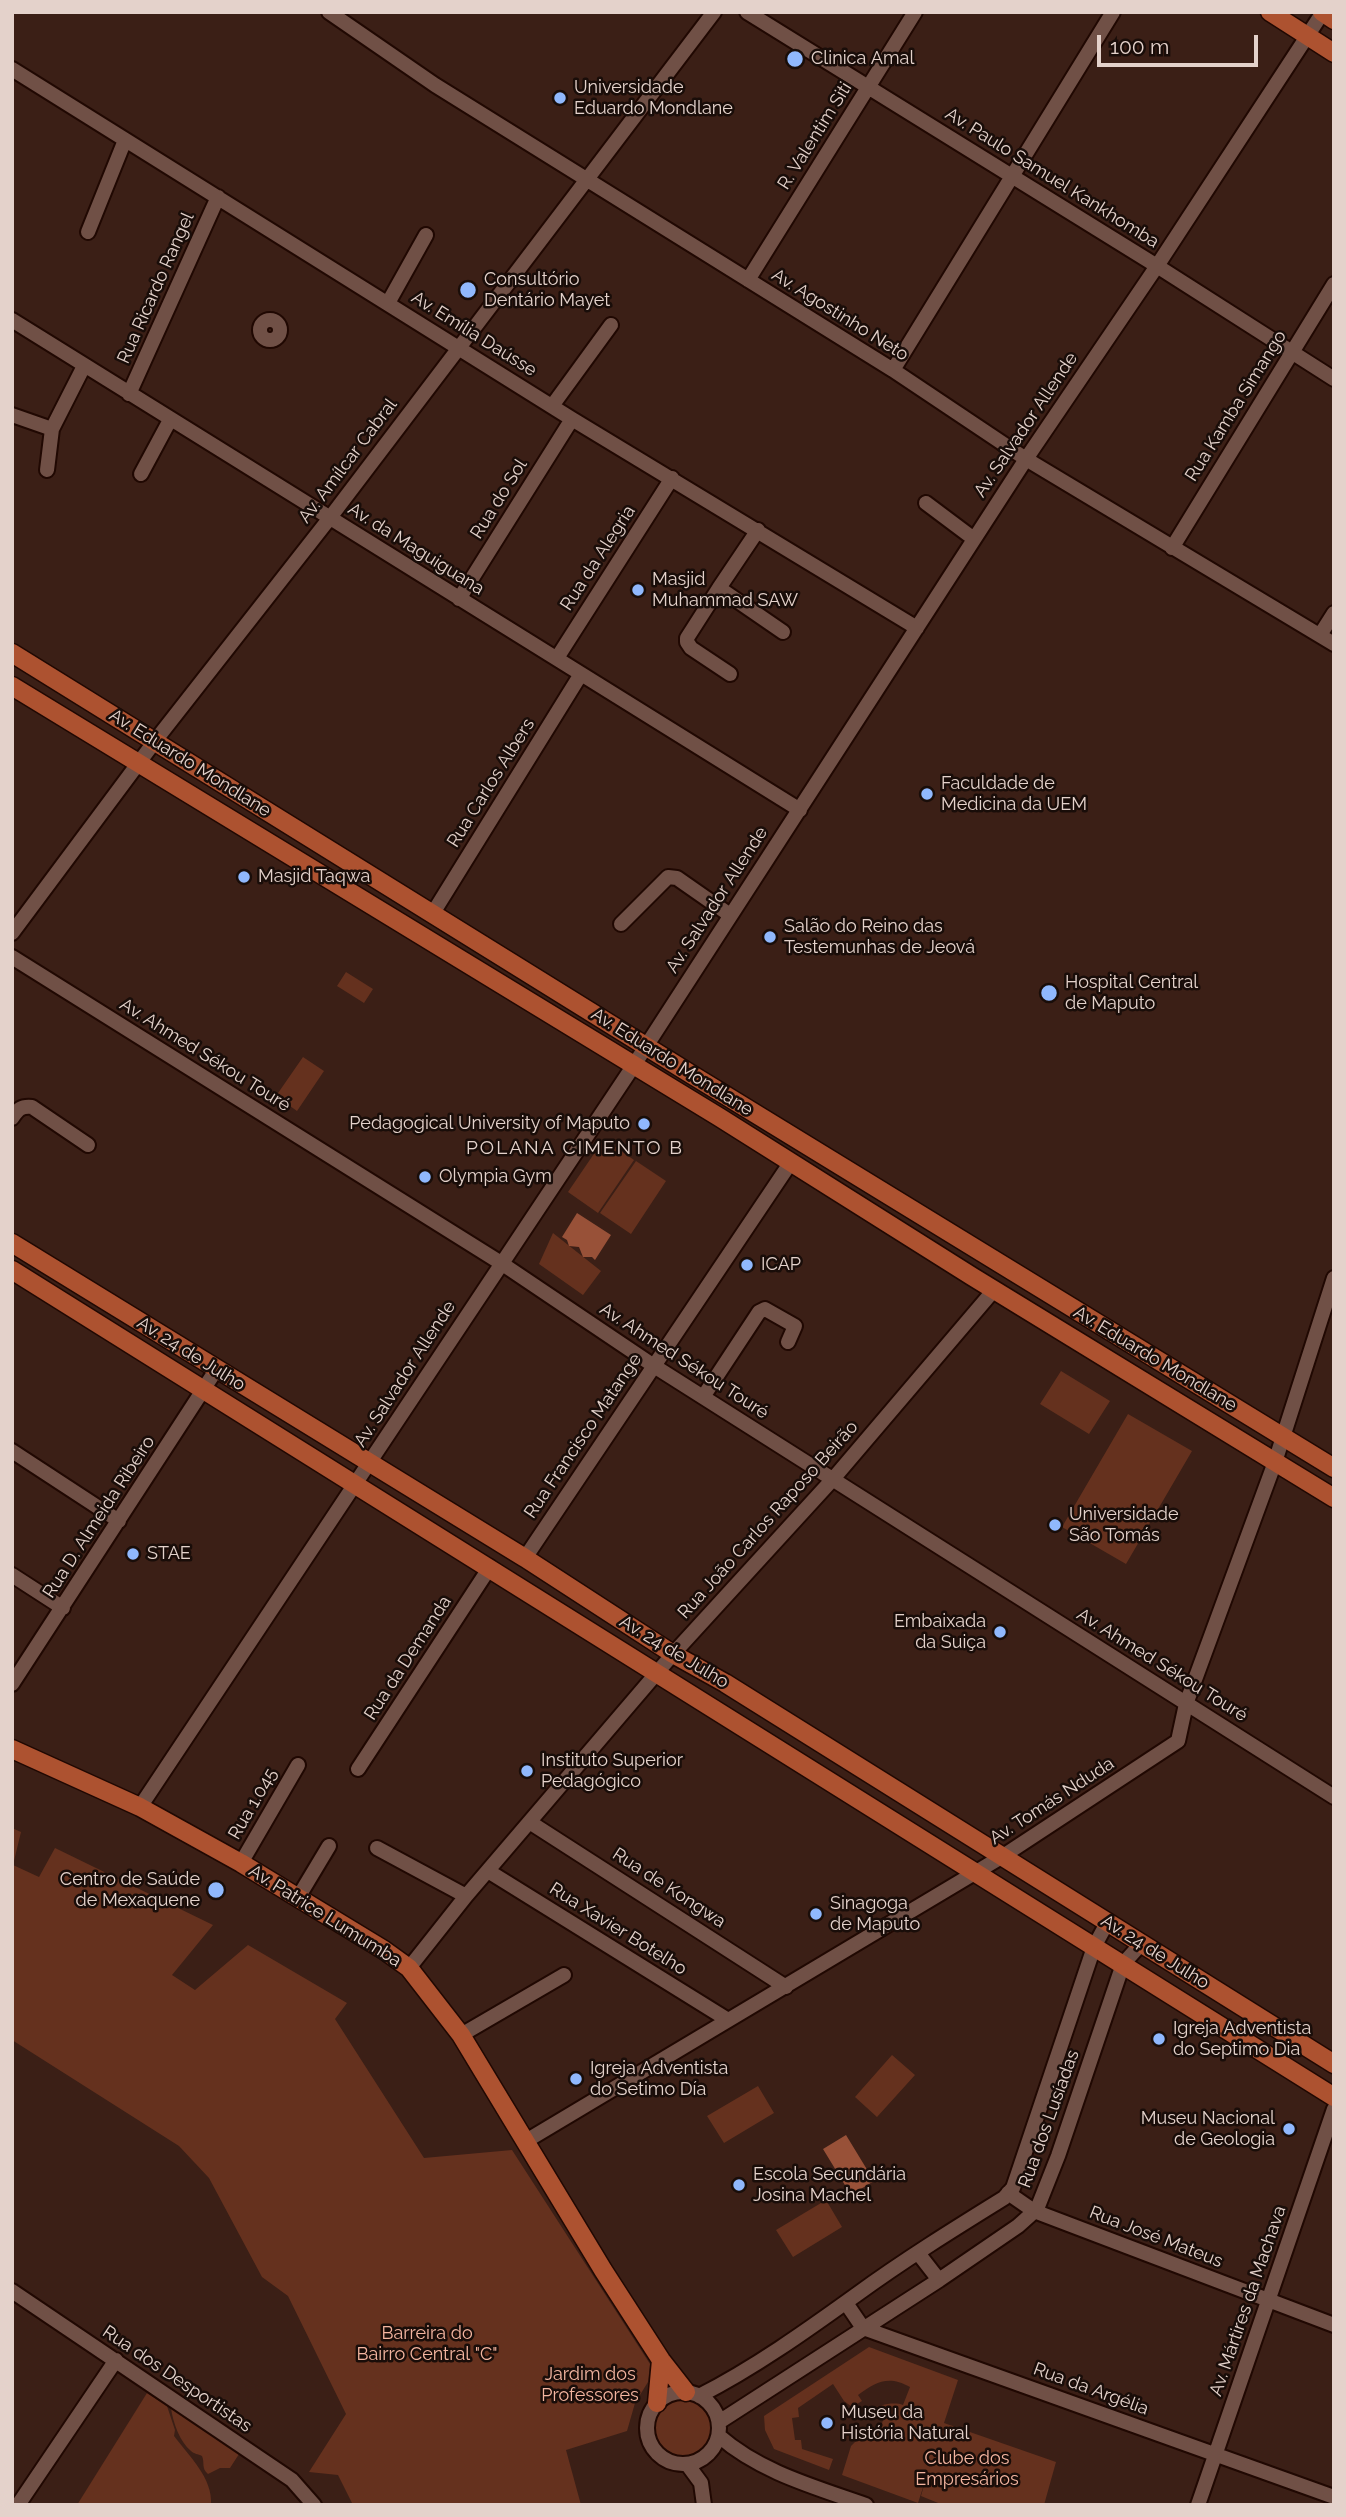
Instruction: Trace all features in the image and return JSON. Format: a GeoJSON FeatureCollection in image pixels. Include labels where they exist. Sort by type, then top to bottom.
{"type":"FeatureCollection","features":[{"type":"Feature","properties":{"kind":"main road"},"geometry":{"type":"LineString","coordinates":[[1270,12],[1334,53]]}},
{"type":"Feature","properties":{"kind":"main road"},"geometry":{"type":"LineString","coordinates":[[1322,12],[1334,20]]}},
{"type":"Feature","properties":{"kind":"main road","name":"Av. Eduardo Mondlane"},"geometry":{"type":"LineString","coordinates":[[12,653],[645,1046],[1334,1468]]}},
{"type":"Feature","properties":{"kind":"main road","name":"Av. Eduardo Mondlane"},"geometry":{"type":"LineString","coordinates":[[12,686],[634,1065],[994,1290],[1334,1497]]}},
{"type":"Feature","properties":{"kind":"main road","name":"Av. 24 de Julho"},"geometry":{"type":"LineString","coordinates":[[12,1243],[525,1558],[673,1654],[726,1683],[1334,2064]]}},
{"type":"Feature","properties":{"kind":"main road","name":"Av. 24 de Julho"},"geometry":{"type":"LineString","coordinates":[[12,1270],[1094,1947],[1121,1972],[1334,2097]]}},
{"type":"Feature","properties":{"kind":"main road","name":"Av. Patrice Lumumba"},"geometry":{"type":"LineString","coordinates":[[12,1749],[139,1807],[241,1863],[299,1896],[409,1968],[461,2035],[603,2270],[661,2360],[693,2394]]}},
{"type":"Feature","properties":{"kind":"main road"},"geometry":{"type":"LineString","coordinates":[[657,2403],[661,2360]]}},
{"type":"Feature","properties":{"kind":"street","name":"Av. Agostinho Neto"},"geometry":{"type":"LineString","coordinates":[[329,12],[435,85],[893,370],[1026,459],[1334,644]]}},
{"type":"Feature","properties":{"kind":"street","name":"Av. Amílcar Cabral"},"geometry":{"type":"LineString","coordinates":[[12,933],[155,741],[329,519],[714,12]]}},
{"type":"Feature","properties":{"kind":"street","name":"Av. Paulo Samuel Kankhomba"},"geometry":{"type":"LineString","coordinates":[[747,12],[1334,379]]}},
{"type":"Feature","properties":{"kind":"street","name":"R. Valentim Siti"},"geometry":{"type":"LineString","coordinates":[[748,280],[915,12]]}},
{"type":"Feature","properties":{"kind":"street"},"geometry":{"type":"LineString","coordinates":[[893,370],[1113,12]]}},
{"type":"Feature","properties":{"kind":"street","name":"Av. Salvador Allende"},"geometry":{"type":"LineString","coordinates":[[139,1807],[634,1065],[1026,459],[1157,266],[1322,12]]}},
{"type":"Feature","properties":{"kind":"street","name":"Av. Emília Daússe"},"geometry":{"type":"LineString","coordinates":[[12,69],[572,419],[917,628]]}},
{"type":"Feature","properties":{"kind":"street"},"geometry":{"type":"LineString","coordinates":[[88,232],[125,140]]}},
{"type":"Feature","properties":{"kind":"street","name":"Rua Ricardo Rangel"},"geometry":{"type":"LineString","coordinates":[[129,394],[218,197]]}},
{"type":"Feature","properties":{"kind":"street"},"geometry":{"type":"LineString","coordinates":[[388,303],[426,235]]}},
{"type":"Feature","properties":{"kind":"street","name":"Rua Kamba Simango"},"geometry":{"type":"LineString","coordinates":[[1172,548],[1334,284]]}},
{"type":"Feature","properties":{"kind":"street","name":"Av. da Maguiguana"},"geometry":{"type":"LineString","coordinates":[[12,320],[800,810]]}},
{"type":"Feature","properties":{"kind":"street"},"geometry":{"type":"LineString","coordinates":[[552,406],[611,325]]}},
{"type":"Feature","properties":{"kind":"street"},"geometry":{"type":"LineString","coordinates":[[47,470],[52,429],[84,366]]}},
{"type":"Feature","properties":{"kind":"street"},"geometry":{"type":"LineString","coordinates":[[12,415],[52,429]]}},
{"type":"Feature","properties":{"kind":"street","name":"Rua do Sol"},"geometry":{"type":"LineString","coordinates":[[459,598],[572,419]]}},
{"type":"Feature","properties":{"kind":"street"},"geometry":{"type":"LineString","coordinates":[[141,474],[170,420]]}},
{"type":"Feature","properties":{"kind":"street","name":"Rua da Alegria"},"geometry":{"type":"LineString","coordinates":[[557,658],[672,478]]}},
{"type":"Feature","properties":{"kind":"street"},"geometry":{"type":"LineString","coordinates":[[926,503],[974,540]]}},
{"type":"Feature","properties":{"kind":"street"},"geometry":{"type":"LineString","coordinates":[[730,674],[691,648],[687,638],[758,530]]}},
{"type":"Feature","properties":{"kind":"street"},"geometry":{"type":"LineString","coordinates":[[719,588],[783,632]]}},
{"type":"Feature","properties":{"kind":"street"},"geometry":{"type":"LineString","coordinates":[[1320,635],[1334,613]]}},
{"type":"Feature","properties":{"kind":"street","name":"Rua Carlos Albers"},"geometry":{"type":"LineString","coordinates":[[433,913],[581,674]]}},
{"type":"Feature","properties":{"kind":"street"},"geometry":{"type":"LineString","coordinates":[[621,924],[668,877],[677,878],[730,915]]}},
{"type":"Feature","properties":{"kind":"street","name":"Av. Ahmed Sékou Touré"},"geometry":{"type":"LineString","coordinates":[[12,957],[501,1263],[702,1397],[1334,1797]]}},
{"type":"Feature","properties":{"kind":"street"},"geometry":{"type":"LineString","coordinates":[[12,1118],[19,1109],[32,1107],[88,1146]]}},
{"type":"Feature","properties":{"kind":"street","name":"Rua Francisco Matange"},"geometry":{"type":"LineString","coordinates":[[525,1558],[790,1162]]}},
{"type":"Feature","properties":{"kind":"street","name":"Av. Tomás Nduda"},"geometry":{"type":"LineString","coordinates":[[527,2141],[1003,1856],[1171,1747],[1180,1735],[1186,1704],[1275,1462],[1334,1278]]}},
{"type":"Feature","properties":{"kind":"street","name":"Rua João Carlos Raposo Beirão"},"geometry":{"type":"LineString","coordinates":[[409,1968],[466,1896],[673,1654],[833,1479],[994,1290]]}},
{"type":"Feature","properties":{"kind":"street"},"geometry":{"type":"LineString","coordinates":[[702,1397],[759,1312],[765,1309],[795,1326],[788,1342]]}},
{"type":"Feature","properties":{"kind":"street","name":"Rua D. Almeida Ribeiro"},"geometry":{"type":"LineString","coordinates":[[12,1684],[216,1370]]}},
{"type":"Feature","properties":{"kind":"street"},"geometry":{"type":"LineString","coordinates":[[12,1451],[119,1521]]}},
{"type":"Feature","properties":{"kind":"street","name":"Rua da Demanda"},"geometry":{"type":"LineString","coordinates":[[358,1769],[490,1567]]}},
{"type":"Feature","properties":{"kind":"street"},"geometry":{"type":"LineString","coordinates":[[12,1575],[62,1608]]}},
{"type":"Feature","properties":{"kind":"street","name":"Rua 1.045"},"geometry":{"type":"LineString","coordinates":[[241,1863],[298,1765]]}},
{"type":"Feature","properties":{"kind":"street","name":"Rua de Kongwa"},"geometry":{"type":"LineString","coordinates":[[531,1823],[786,1987]]}},
{"type":"Feature","properties":{"kind":"street"},"geometry":{"type":"LineString","coordinates":[[299,1896],[329,1846]]}},
{"type":"Feature","properties":{"kind":"street"},"geometry":{"type":"LineString","coordinates":[[377,1848],[466,1896]]}},
{"type":"Feature","properties":{"kind":"street","name":"Rua Xavier Botelho"},"geometry":{"type":"LineString","coordinates":[[488,1871],[728,2020]]}},
{"type":"Feature","properties":{"kind":"street","name":"Rua dos Lusíadas"},"geometry":{"type":"LineString","coordinates":[[693,2394],[736,2375],[1013,2188],[1094,1947],[1107,1923]]}},
{"type":"Feature","properties":{"kind":"street","name":"Rua dos Lusíadas"},"geometry":{"type":"LineString","coordinates":[[863,2328],[1018,2226],[1034,2211],[1058,2156],[1121,1972],[1141,1944]]}},
{"type":"Feature","properties":{"kind":"street"},"geometry":{"type":"LineString","coordinates":[[461,2035],[564,1975]]}},
{"type":"Feature","properties":{"kind":"street","name":"Av. Mártires da Machava"},"geometry":{"type":"LineString","coordinates":[[1198,2505],[1334,2109]]}},
{"type":"Feature","properties":{"kind":"street","name":"Rua José Mateus"},"geometry":{"type":"LineString","coordinates":[[1008,2193],[1034,2211],[1334,2325]]}},
{"type":"Feature","properties":{"kind":"street"},"geometry":{"type":"LineString","coordinates":[[918,2253],[939,2280]]}},
{"type":"Feature","properties":{"kind":"street","name":"Rua dos Desportistas"},"geometry":{"type":"LineString","coordinates":[[12,2291],[292,2480],[314,2505]]}},
{"type":"Feature","properties":{"kind":"street"},"geometry":{"type":"LineString","coordinates":[[850,2300],[863,2328],[734,2413],[719,2429],[714,2447],[706,2456],[687,2464],[676,2464],[666,2460],[650,2444],[647,2433],[647,2422],[657,2403],[666,2396],[693,2394],[712,2406],[719,2429],[738,2453],[782,2475],[866,2505]]}},
{"type":"Feature","properties":{"kind":"street","name":"Rua da Argélia"},"geometry":{"type":"LineString","coordinates":[[863,2328],[1334,2497]]}},
{"type":"Feature","properties":{"kind":"street"},"geometry":{"type":"LineString","coordinates":[[18,2505],[116,2360]]}},
{"type":"Feature","properties":{"kind":"street"},"geometry":{"type":"LineString","coordinates":[[704,2505],[701,2483],[706,2456]]}},
{"type":"Feature","properties":{"kind":"street"},"geometry":{"type":"LineString","coordinates":[[687,2464],[701,2483]]}},
{"type":"Feature","properties":{"kind":"green space"},"geometry":{"type":"Polygon","coordinates":[[[346,972],[373,989],[364,1003],[337,986],[346,972]]]}},
{"type":"Feature","properties":{"kind":"green space"},"geometry":{"type":"Polygon","coordinates":[[[303,1057],[324,1071],[297,1111],[276,1096],[303,1057]]]}},
{"type":"Feature","properties":{"kind":"green space"},"geometry":{"type":"Polygon","coordinates":[[[604,1139],[634,1160],[598,1213],[568,1192],[604,1139]]]}},
{"type":"Feature","properties":{"kind":"green space"},"geometry":{"type":"Polygon","coordinates":[[[636,1161],[666,1181],[631,1234],[600,1213],[636,1161]]]}},
{"type":"Feature","properties":{"kind":"green space"},"geometry":{"type":"Polygon","coordinates":[[[553,1233],[601,1271],[583,1295],[539,1264],[553,1233]]]}},
{"type":"Feature","properties":{"kind":"green space"},"geometry":{"type":"Polygon","coordinates":[[[1061,1371],[1110,1401],[1089,1434],[1040,1404],[1061,1371]]]}},
{"type":"Feature","properties":{"kind":"green space"},"geometry":{"type":"Polygon","coordinates":[[[1128,1414],[1192,1451],[1126,1564],[1062,1527],[1128,1414]]]}},
{"type":"Feature","properties":{"kind":"green space","name":"Barreira do Bairro Central \"C\""},"geometry":{"type":"Polygon","coordinates":[[[12,1828],[21,1832],[13,1865],[39,1877],[55,1848],[213,1925],[172,1975],[195,1990],[248,1945],[347,2003],[335,2019],[424,2158],[512,2150],[650,2364],[648,2382],[635,2403],[627,2431],[566,2450],[581,2505],[353,2505],[338,2475],[309,2472],[346,2414],[288,2296],[262,2277],[209,2178],[179,2146],[12,2040],[12,1828]]]}},
{"type":"Feature","properties":{"kind":"green space"},"geometry":{"type":"Polygon","coordinates":[[[892,2055],[915,2075],[877,2117],[855,2097],[892,2055]]]}},
{"type":"Feature","properties":{"kind":"green space"},"geometry":{"type":"Polygon","coordinates":[[[758,2086],[774,2113],[724,2143],[707,2116],[758,2086]]]}},
{"type":"Feature","properties":{"kind":"green space"},"geometry":{"type":"Polygon","coordinates":[[[826,2200],[842,2227],[793,2257],[776,2230],[826,2200]]]}},
{"type":"Feature","properties":{"kind":"green space","name":"Clube dos Empresários"},"geometry":{"type":"Polygon","coordinates":[[[869,2347],[958,2380],[944,2423],[1056,2462],[1044,2505],[943,2505],[921,2496],[927,2475],[918,2503],[842,2475],[851,2446],[865,2432],[879,2435],[884,2416],[872,2410],[887,2404],[903,2405],[910,2387],[895,2381],[882,2382],[871,2387],[858,2395],[862,2401],[852,2407],[844,2401],[833,2384],[798,2408],[799,2417],[792,2418],[795,2440],[801,2440],[802,2449],[833,2459],[829,2470],[774,2449],[765,2430],[764,2416],[869,2347]]]}},
{"type":"Feature","properties":{"kind":"green space"},"geometry":{"type":"Polygon","coordinates":[[[147,2393],[167,2406],[175,2430],[174,2436],[204,2477],[211,2495],[211,2505],[77,2505],[147,2393]]]}},
{"type":"Feature","properties":{"kind":"green space"},"geometry":{"type":"Polygon","coordinates":[[[683,2398],[700,2403],[708,2411],[713,2428],[708,2445],[700,2453],[683,2458],[666,2453],[658,2445],[653,2428],[658,2411],[666,2403],[683,2398]]]}},
{"type":"Feature","properties":{"kind":"green space"},"geometry":{"type":"Polygon","coordinates":[[[171,2408],[241,2451],[230,2468],[220,2468],[208,2474],[206,2472],[202,2456],[191,2451],[180,2437],[171,2408]]]}},
{"type":"Feature","properties":{"kind":"shaded area"},"geometry":{"type":"Polygon","coordinates":[[[577,1213],[611,1235],[595,1260],[592,1257],[583,1257],[579,1247],[569,1246],[567,1240],[562,1237],[577,1213]]]}},
{"type":"Feature","properties":{"kind":"shaded area"},"geometry":{"type":"Polygon","coordinates":[[[846,2135],[874,2181],[851,2195],[823,2149],[846,2135]]]}},
{"type":"Feature","properties":{"kind":"place","name":"Clinica Amal"},"geometry":{"type":"Point","coordinates":[795,59]}},
{"type":"Feature","properties":{"kind":"place","name":"Universidade Eduardo Mondlane"},"geometry":{"type":"Point","coordinates":[560,98]}},
{"type":"Feature","properties":{"kind":"place","name":"Consultório Dentário Mayet"},"geometry":{"type":"Point","coordinates":[468,290]}},
{"type":"Feature","properties":{"kind":"place","name":"Masjid Muhammad SAW"},"geometry":{"type":"Point","coordinates":[638,590]}},
{"type":"Feature","properties":{"kind":"place","name":"Faculdade de Medicina da UEM"},"geometry":{"type":"Point","coordinates":[927,794]}},
{"type":"Feature","properties":{"kind":"place","name":"Masjid Taqwa"},"geometry":{"type":"Point","coordinates":[244,877]}},
{"type":"Feature","properties":{"kind":"place","name":"Salão do Reino das Testemunhas de Jeová"},"geometry":{"type":"Point","coordinates":[770,937]}},
{"type":"Feature","properties":{"kind":"place","name":"Hospital Central de Maputo"},"geometry":{"type":"Point","coordinates":[1049,993]}},
{"type":"Feature","properties":{"kind":"place","name":"Pedagogical University of Maputo"},"geometry":{"type":"Point","coordinates":[644,1124]}},
{"type":"Feature","properties":{"kind":"place","name":"Olympia Gym"},"geometry":{"type":"Point","coordinates":[425,1177]}},
{"type":"Feature","properties":{"kind":"place","name":"ICAP"},"geometry":{"type":"Point","coordinates":[747,1265]}},
{"type":"Feature","properties":{"kind":"place","name":"Universidade São Tomás"},"geometry":{"type":"Point","coordinates":[1055,1525]}},
{"type":"Feature","properties":{"kind":"place","name":"STAE"},"geometry":{"type":"Point","coordinates":[133,1554]}},
{"type":"Feature","properties":{"kind":"place","name":"Embaixada da Suiça"},"geometry":{"type":"Point","coordinates":[1000,1632]}},
{"type":"Feature","properties":{"kind":"place","name":"Instituto Superior Pedagógico"},"geometry":{"type":"Point","coordinates":[527,1771]}},
{"type":"Feature","properties":{"kind":"place","name":"Centro de Saúde de Mexaquene"},"geometry":{"type":"Point","coordinates":[216,1890]}},
{"type":"Feature","properties":{"kind":"place","name":"Sinagoga de Maputo"},"geometry":{"type":"Point","coordinates":[816,1914]}},
{"type":"Feature","properties":{"kind":"place","name":"Igreja Adventista do Septimo Dia"},"geometry":{"type":"Point","coordinates":[1159,2039]}},
{"type":"Feature","properties":{"kind":"place","name":"Igreja Adventista do Setimo Día"},"geometry":{"type":"Point","coordinates":[576,2079]}},
{"type":"Feature","properties":{"kind":"place","name":"Museu Nacional de Geologia"},"geometry":{"type":"Point","coordinates":[1289,2129]}},
{"type":"Feature","properties":{"kind":"place","name":"Escola Secundária Josina Machel"},"geometry":{"type":"Point","coordinates":[739,2185]}},
{"type":"Feature","properties":{"kind":"place","name":"Museu da História Natural"},"geometry":{"type":"Point","coordinates":[827,2423]}},
{"type":"Feature","properties":{"kind":"district","name":"POLANA CIMENTO B"},"geometry":{"type":"Point","coordinates":[575,1148]}},
{"type":"Feature","properties":{"kind":"park label","name":"Jardim dos Professores"},"geometry":{"type":"Point","coordinates":[590,2385]}}]}
